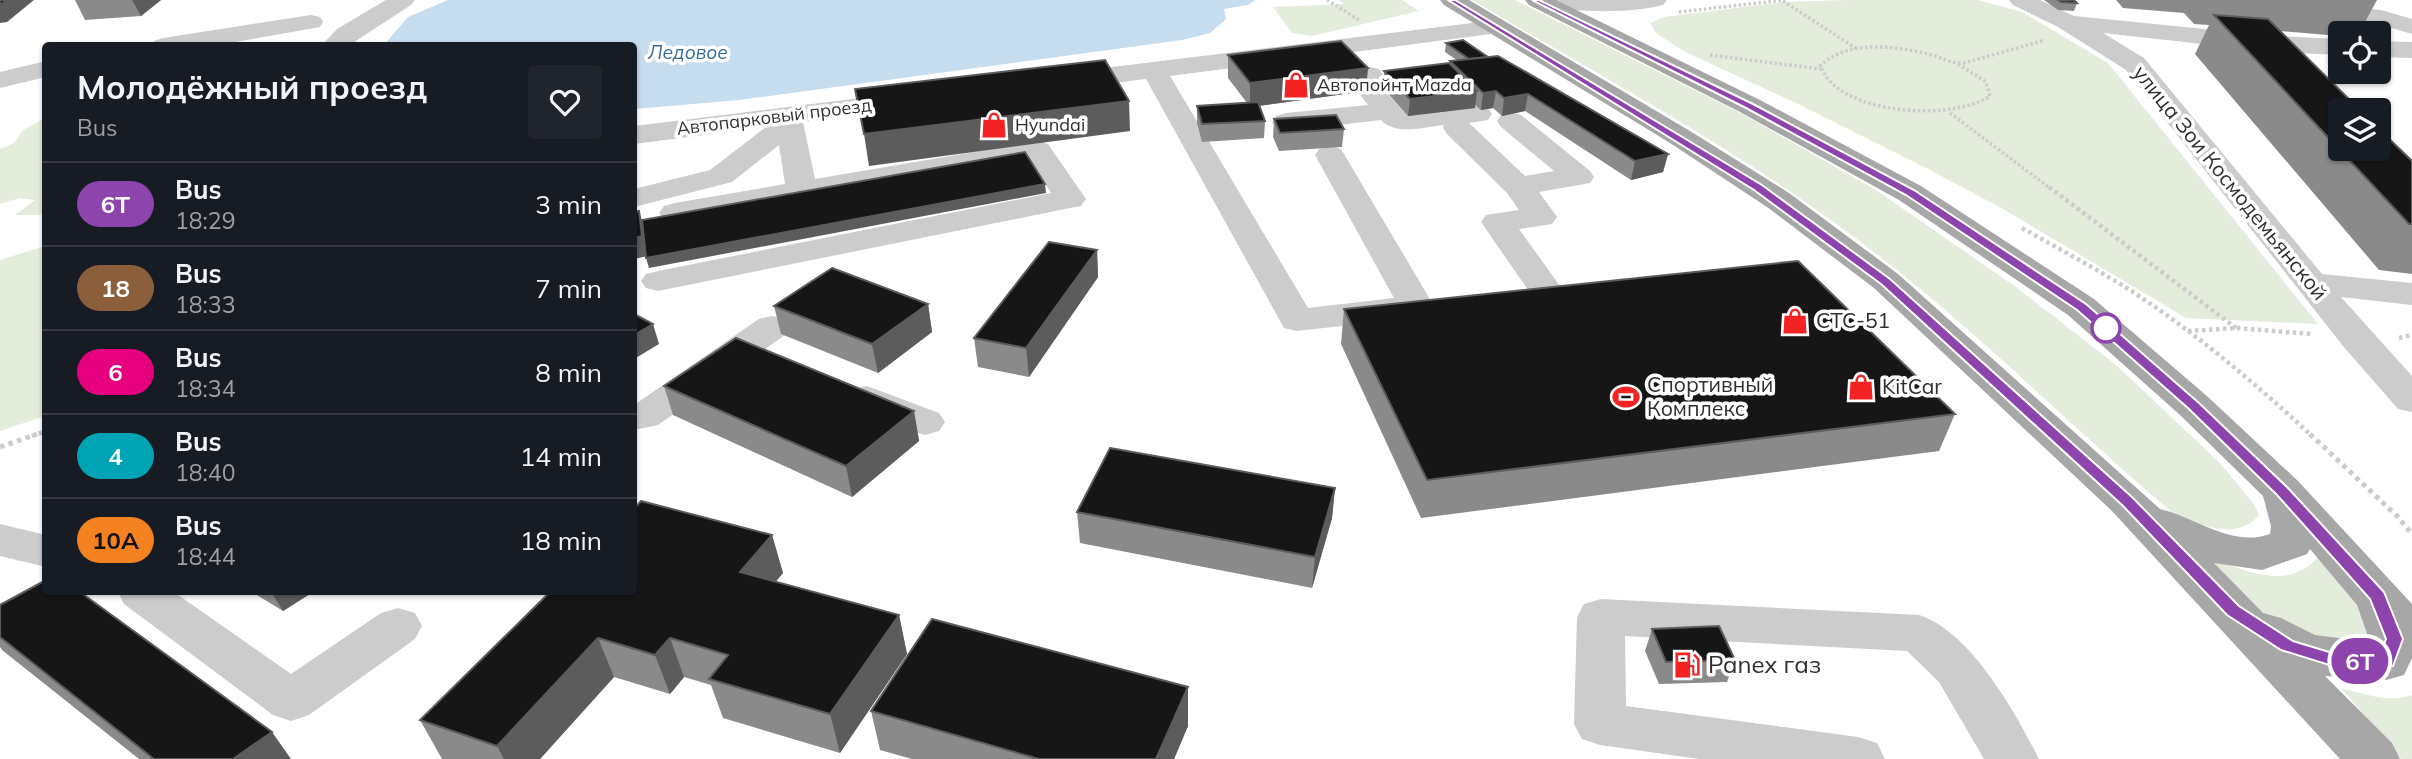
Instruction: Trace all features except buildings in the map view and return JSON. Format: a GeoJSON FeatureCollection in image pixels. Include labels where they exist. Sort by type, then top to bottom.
{"type":"FeatureCollection","features":[{"type":"Feature","properties":{"kind":"main road"},"geometry":{"type":"LineString","coordinates":[[1452,0],[1680,137],[1778,200],[1875,273],[2127,501],[2373,759]]}},
{"type":"Feature","properties":{"kind":"main road"},"geometry":{"type":"LineString","coordinates":[[1539,1],[1617,18],[1750,106],[1910,193],[2081,307],[2194,406],[2283,491],[2412,635]]}},
{"type":"Feature","properties":{"kind":"main road"},"geometry":{"type":"LineString","coordinates":[[2127,501],[2165,526],[2207,546],[2262,554],[2291,543],[2292,526],[2283,491]]}},
{"type":"Feature","properties":{"kind":"main road"},"geometry":{"type":"LineString","coordinates":[[2233,611],[2288,646],[2339,661],[2386,661],[2395,639],[2378,596]]}},
{"type":"Feature","properties":{"kind":"street"},"geometry":{"type":"LineString","coordinates":[[302,42],[326,0]]}},
{"type":"Feature","properties":{"kind":"street"},"geometry":{"type":"LineString","coordinates":[[337,42],[403,0]]}},
{"type":"Feature","properties":{"kind":"street"},"geometry":{"type":"LineString","coordinates":[[1617,18],[1655,0]]}},
{"type":"Feature","properties":{"kind":"street","name":"улица Зои Космодемьянской"},"geometry":{"type":"LineString","coordinates":[[2021,0],[2067,22],[2135,64],[2312,283],[2412,400]]}},
{"type":"Feature","properties":{"kind":"street"},"geometry":{"type":"LineString","coordinates":[[2360,0],[2381,18]]}},
{"type":"Feature","properties":{"kind":"street"},"geometry":{"type":"LineString","coordinates":[[2298,9],[2381,18],[2412,27]]}},
{"type":"Feature","properties":{"kind":"street"},"geometry":{"type":"LineString","coordinates":[[188,42],[311,22]]}},
{"type":"Feature","properties":{"kind":"street"},"geometry":{"type":"LineString","coordinates":[[2067,22],[2275,44],[2328,46]]}},
{"type":"Feature","properties":{"kind":"street"},"geometry":{"type":"LineString","coordinates":[[1031,85],[1497,27]]}},
{"type":"Feature","properties":{"kind":"street"},"geometry":{"type":"LineString","coordinates":[[2275,44],[2303,73]]}},
{"type":"Feature","properties":{"kind":"street"},"geometry":{"type":"LineString","coordinates":[[1339,47],[1383,74],[1373,92],[1397,121],[1468,121],[1541,217],[1497,222],[1560,292],[1508,297]]}},
{"type":"Feature","properties":{"kind":"street"},"geometry":{"type":"LineString","coordinates":[[2391,49],[2412,50]]}},
{"type":"Feature","properties":{"kind":"street"},"geometry":{"type":"LineString","coordinates":[[0,80],[42,70]]}},
{"type":"Feature","properties":{"kind":"street"},"geometry":{"type":"LineString","coordinates":[[1154,70],[1297,320],[1429,305],[1330,155]]}},
{"type":"Feature","properties":{"kind":"street","name":"Автопарковый проезд"},"geometry":{"type":"LineString","coordinates":[[637,135],[788,119],[936,96]]}},
{"type":"Feature","properties":{"kind":"street"},"geometry":{"type":"LineString","coordinates":[[1276,123],[1388,111]]}},
{"type":"Feature","properties":{"kind":"street"},"geometry":{"type":"LineString","coordinates":[[637,197],[721,176],[788,119],[802,191]]}},
{"type":"Feature","properties":{"kind":"street"},"geometry":{"type":"LineString","coordinates":[[1511,121],[1579,177],[1518,186]]}},
{"type":"Feature","properties":{"kind":"street"},"geometry":{"type":"LineString","coordinates":[[659,281],[1070,199],[1038,150],[675,213]]}},
{"type":"Feature","properties":{"kind":"street"},"geometry":{"type":"LineString","coordinates":[[2312,283],[2412,294]]}},
{"type":"Feature","properties":{"kind":"street"},"geometry":{"type":"LineString","coordinates":[[637,417],[644,416],[764,345]]}},
{"type":"Feature","properties":{"kind":"street"},"geometry":{"type":"LineString","coordinates":[[840,387],[925,422]]}},
{"type":"Feature","properties":{"kind":"street"},"geometry":{"type":"LineString","coordinates":[[0,540],[42,550]]}},
{"type":"Feature","properties":{"kind":"street"},"geometry":{"type":"LineString","coordinates":[[145,595],[291,701],[398,626]]}},
{"type":"Feature","properties":{"kind":"street"},"geometry":{"type":"LineString","coordinates":[[1858,759],[1600,724],[1601,617],[1919,633],[1957,668],[2012,759]]}},
{"type":"Feature","properties":{"kind":"path"},"geometry":{"type":"LineString","coordinates":[[1327,0],[1362,22]]}},
{"type":"Feature","properties":{"kind":"path"},"geometry":{"type":"LineString","coordinates":[[1617,18],[1639,24],[1646,17],[1784,0],[1857,49]]}},
{"type":"Feature","properties":{"kind":"path"},"geometry":{"type":"LineString","coordinates":[[1699,54],[1821,69],[1831,83],[1864,100],[1900,109],[1950,113],[1982,105],[1990,96],[1986,82],[1972,71],[1933,55],[1886,48],[1857,49],[1826,57],[1821,69]]}},
{"type":"Feature","properties":{"kind":"path"},"geometry":{"type":"LineString","coordinates":[[1950,113],[2236,328],[2188,331]]}},
{"type":"Feature","properties":{"kind":"path"},"geometry":{"type":"LineString","coordinates":[[0,447],[42,432]]}},
{"type":"Feature","properties":{"kind":"green space"},"geometry":{"type":"Polygon","coordinates":[[[1339,0],[1402,0],[1419,11],[1312,36],[1292,33],[1273,7],[1344,4],[1339,0]]]}},
{"type":"Feature","properties":{"kind":"green space"},"geometry":{"type":"Polygon","coordinates":[[[1472,0],[1515,0],[1744,115],[1876,190],[2016,287],[2116,365],[2220,463],[2254,504],[2259,515],[2240,528],[2218,529],[2174,514],[1937,303],[1854,237],[1714,142],[1472,0]]]}},
{"type":"Feature","properties":{"kind":"green space"},"geometry":{"type":"Polygon","coordinates":[[[1978,0],[2022,12],[2108,63],[2318,324],[2186,318],[2003,209],[1928,169],[1796,103],[1685,52],[1656,33],[1650,23],[1664,17],[1785,2],[1978,0]]]}},
{"type":"Feature","properties":{"kind":"green space"},"geometry":{"type":"Polygon","coordinates":[[[42,120],[42,215],[15,215],[35,200],[20,198],[0,204],[0,149],[14,143],[23,130],[42,120]]]}},
{"type":"Feature","properties":{"kind":"green space"},"geometry":{"type":"Polygon","coordinates":[[[42,247],[42,417],[0,431],[0,260],[42,247]]]}},
{"type":"Feature","properties":{"kind":"green space"},"geometry":{"type":"Polygon","coordinates":[[[2320,555],[2367,608],[2371,633],[2343,645],[2263,619],[2209,557],[2253,573],[2282,576],[2308,566],[2320,555]]]}},
{"type":"Feature","properties":{"kind":"green space"},"geometry":{"type":"Polygon","coordinates":[[[2341,688],[2385,698],[2412,695],[2412,759],[2401,759],[2341,688]]]}},
{"type":"Feature","properties":{"kind":"water","name":"Ледовое"},"geometry":{"type":"Polygon","coordinates":[[[448,0],[1255,0],[1248,5],[1224,9],[1226,19],[1210,33],[1182,40],[739,100],[637,109],[637,42],[387,42],[408,17],[448,0]]]}},
{"type":"Feature","properties":{"kind":"bus line","name":"6Т"},"geometry":{"type":"LineString","coordinates":[[1452,0],[1680,137],[1778,200],[1886,281],[2127,501],[2233,611],[2288,646],[2339,661],[2386,661],[2395,639],[2378,596],[2283,491],[2194,406],[2081,307],[1910,193],[1750,106],[1537,0]]}},
{"type":"Feature","properties":{"kind":"place","name":"Автопойнт Mazda"},"geometry":{"type":"Point","coordinates":[1296,85]}},
{"type":"Feature","properties":{"kind":"place","name":"Hyundai"},"geometry":{"type":"Point","coordinates":[994,125]}},
{"type":"Feature","properties":{"kind":"place","name":"СТС-51"},"geometry":{"type":"Point","coordinates":[1795,321]}},
{"type":"Feature","properties":{"kind":"place","name":"KitCar"},"geometry":{"type":"Point","coordinates":[1861,387]}},
{"type":"Feature","properties":{"kind":"place","name":"Спортивный Комплекс"},"geometry":{"type":"Point","coordinates":[1626,397]}},
{"type":"Feature","properties":{"kind":"place","name":"Panex газ"},"geometry":{"type":"Point","coordinates":[1687,665]}}]}
